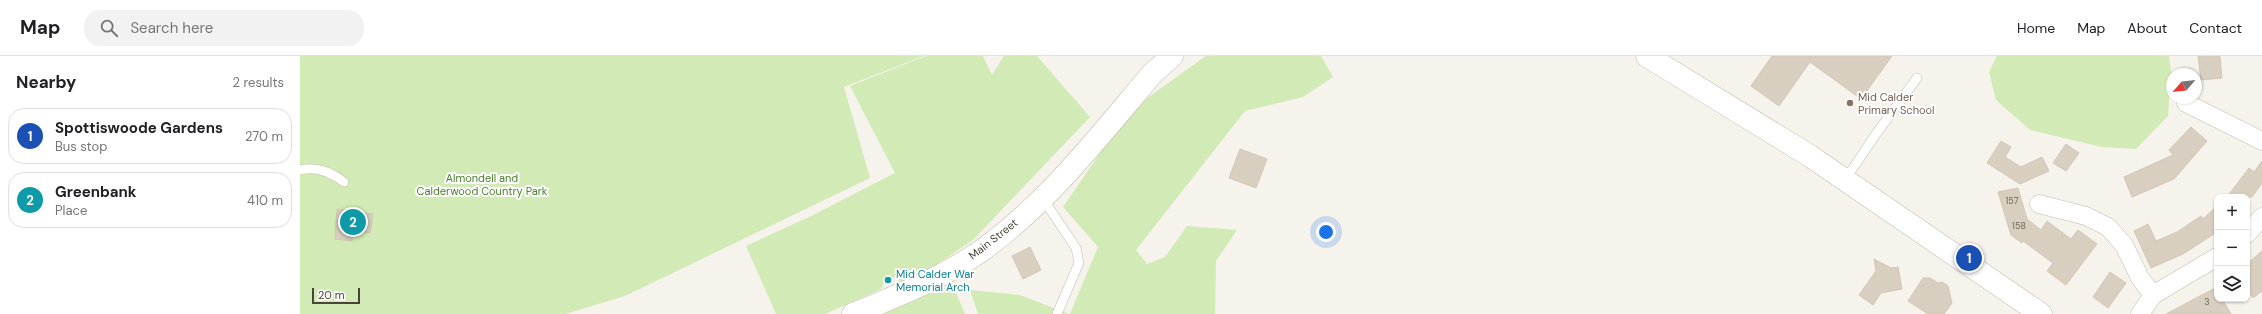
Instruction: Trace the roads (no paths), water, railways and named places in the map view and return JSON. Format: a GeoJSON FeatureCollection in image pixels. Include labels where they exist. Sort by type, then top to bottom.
{"type":"FeatureCollection","features":[{"type":"Feature","properties":{"kind":"street","name":"Main Street"},"geometry":{"type":"LineString","coordinates":[[853,314],[945,273],[981,251],[1043,199],[1152,74],[1172,56]]}},
{"type":"Feature","properties":{"kind":"street"},"geometry":{"type":"LineString","coordinates":[[1647,56],[1804,153],[2041,314]]}},
{"type":"Feature","properties":{"kind":"street"},"geometry":{"type":"LineString","coordinates":[[2188,104],[2262,142]]}},
{"type":"Feature","properties":{"kind":"street"},"geometry":{"type":"LineString","coordinates":[[2039,204],[2086,216],[2108,227],[2124,245],[2140,278],[2153,295]]}},
{"type":"Feature","properties":{"kind":"street"},"geometry":{"type":"LineString","coordinates":[[2250,231],[2262,217]]}},
{"type":"Feature","properties":{"kind":"street"},"geometry":{"type":"LineString","coordinates":[[2140,314],[2153,295],[2214,259]]}},
{"type":"Feature","properties":{"kind":"lane"},"geometry":{"type":"LineString","coordinates":[[1845,180],[1876,134],[1918,78]]}},
{"type":"Feature","properties":{"kind":"lane"},"geometry":{"type":"LineString","coordinates":[[300,170],[307,168],[331,172],[344,182]]}},
{"type":"Feature","properties":{"kind":"lane"},"geometry":{"type":"LineString","coordinates":[[1043,199],[1076,248],[1079,263],[1057,314]]}},
{"type":"Feature","properties":{"kind":"place","name":"Mid Calder Primary School"},"geometry":{"type":"Point","coordinates":[1850,103]}},
{"type":"Feature","properties":{"kind":"place","name":"Greenbank"},"geometry":{"type":"Point","coordinates":[353,222]}},
{"type":"Feature","properties":{"kind":"place","name":"Spottiswoode Gardens"},"geometry":{"type":"Point","coordinates":[1969,258]}},
{"type":"Feature","properties":{"kind":"place","name":"Mid Calder War Memorial Arch"},"geometry":{"type":"Point","coordinates":[888,280]}},
{"type":"Feature","properties":{"kind":"park label","name":"Almondell and Calderwood Country Park"},"geometry":{"type":"Point","coordinates":[482,184]}}]}
